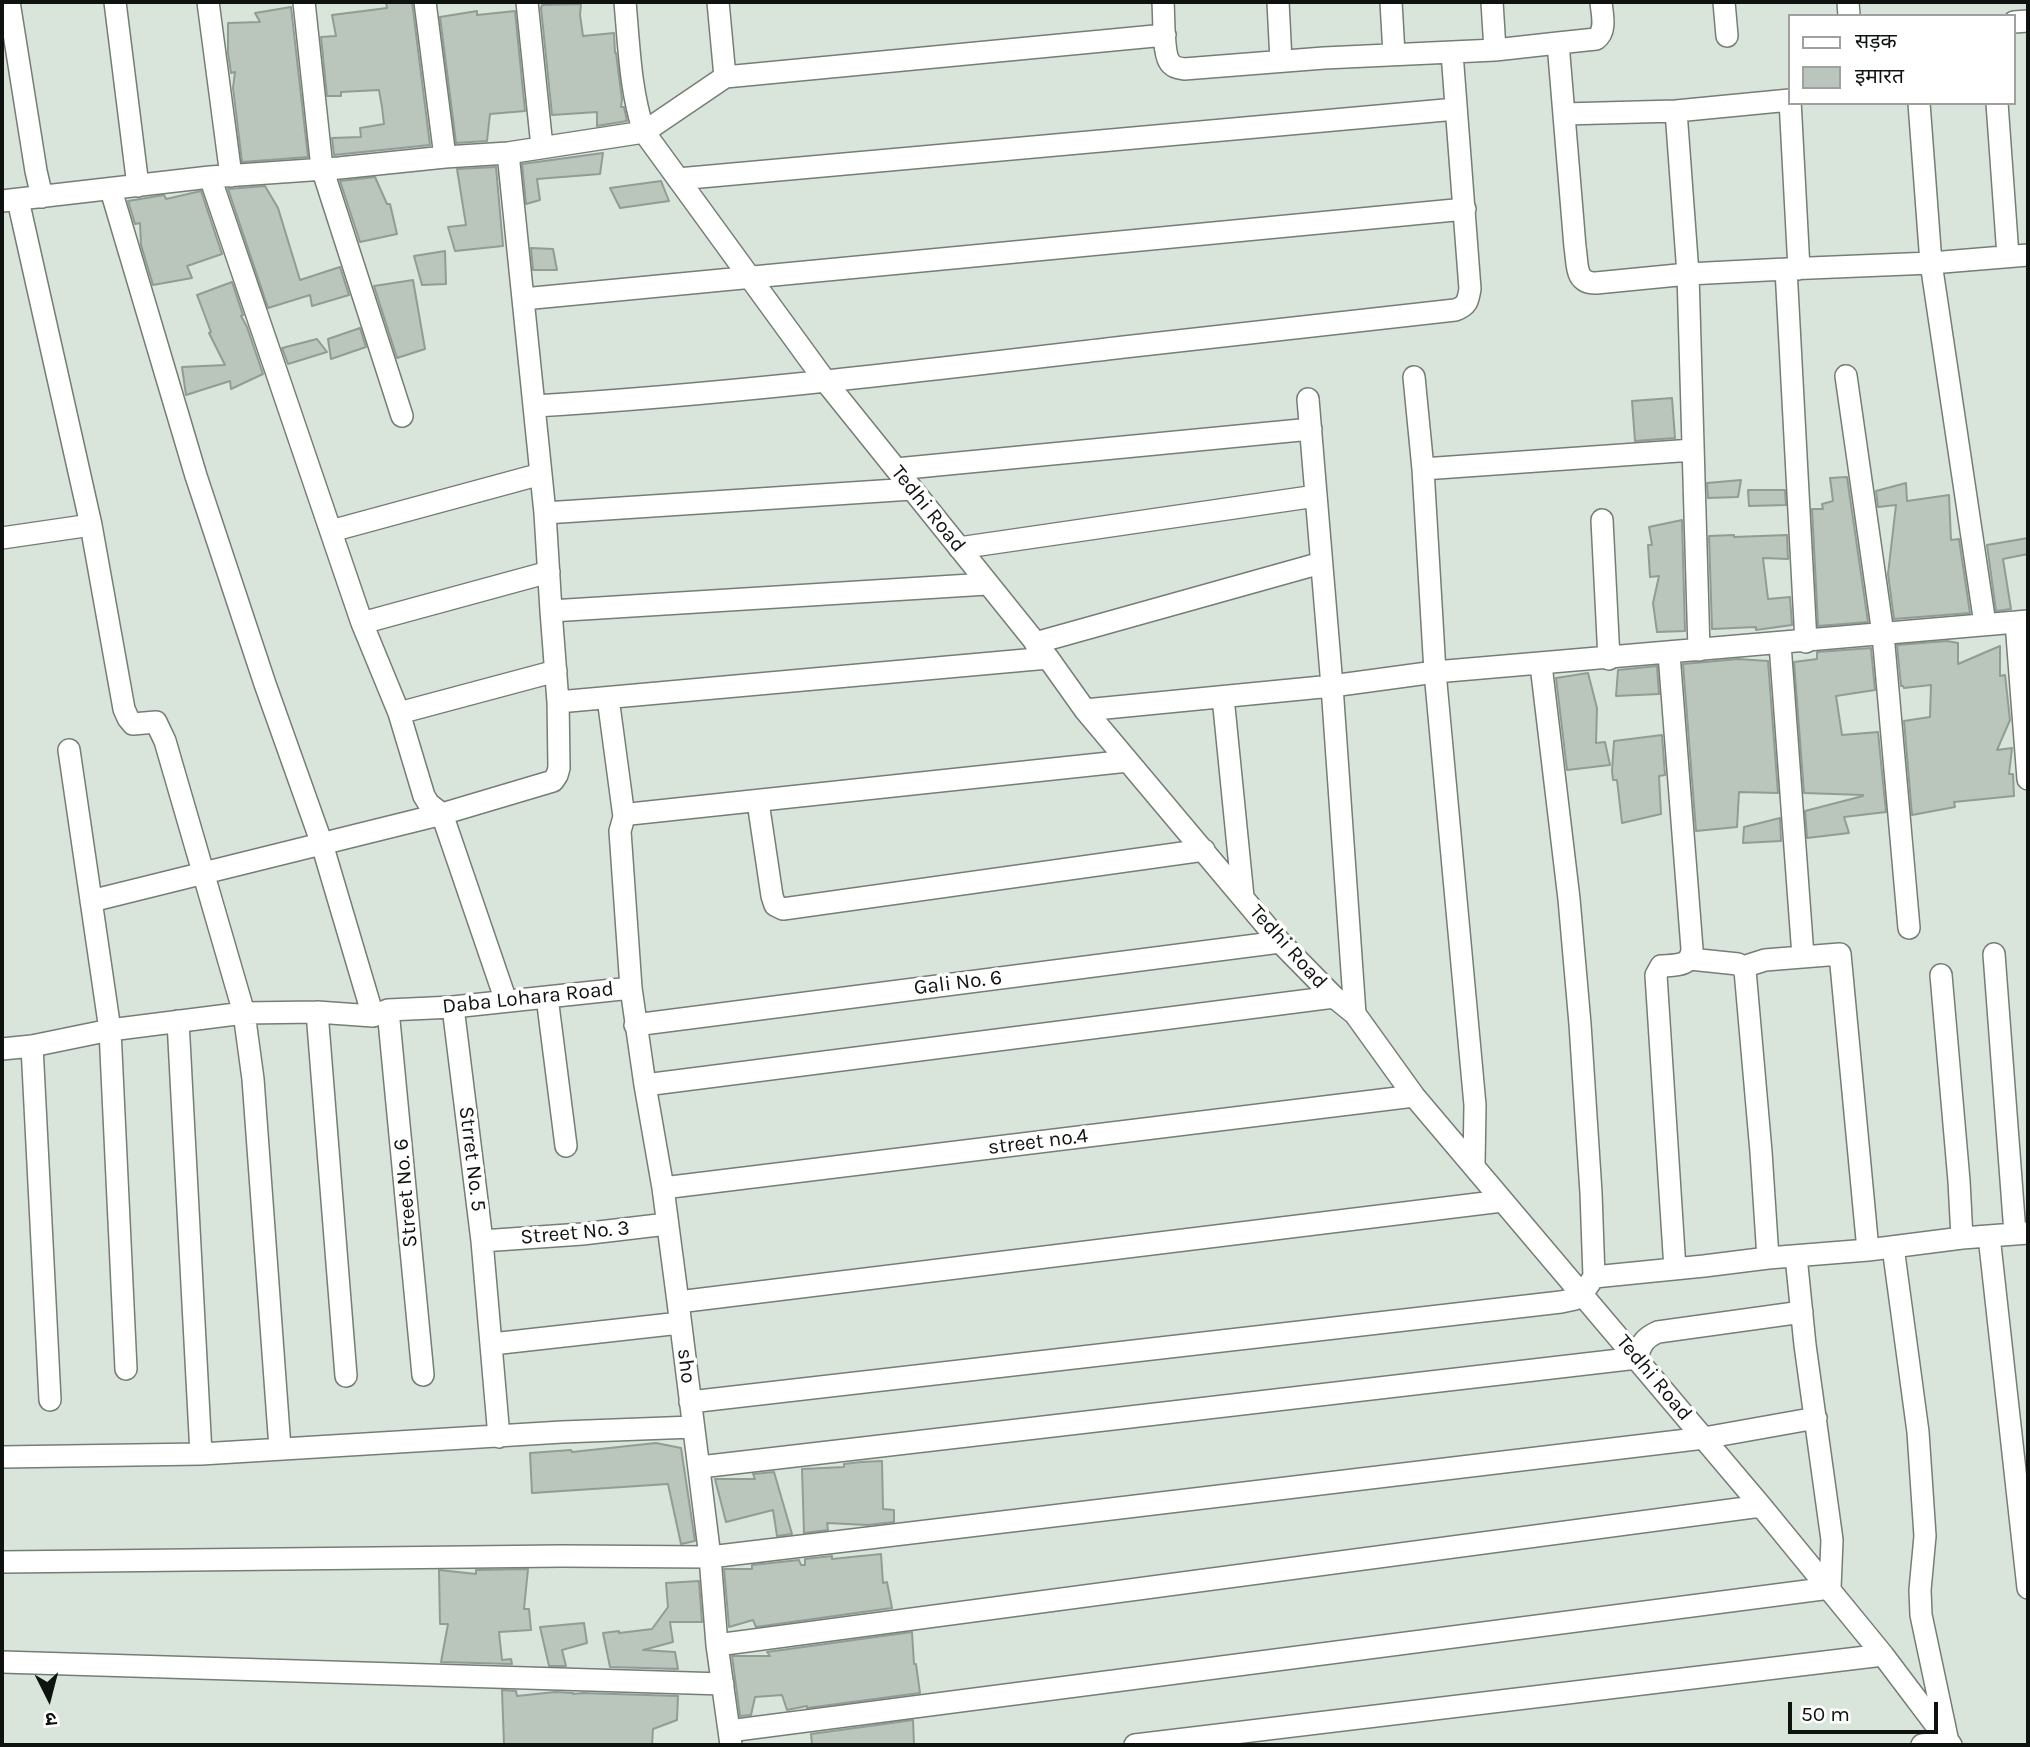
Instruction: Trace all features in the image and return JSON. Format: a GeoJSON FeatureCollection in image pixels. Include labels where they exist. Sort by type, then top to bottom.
{"type":"FeatureCollection","features":[{"type":"Feature","properties":{"kind":"street"},"geometry":{"type":"LineString","coordinates":[[9,2],[42,197]]}},
{"type":"Feature","properties":{"kind":"street"},"geometry":{"type":"LineString","coordinates":[[115,2],[138,186]]}},
{"type":"Feature","properties":{"kind":"street"},"geometry":{"type":"LineString","coordinates":[[208,2],[220,176],[362,623],[399,713],[424,796],[429,804],[442,814],[506,1001]]}},
{"type":"Feature","properties":{"kind":"street"},"geometry":{"type":"LineString","coordinates":[[304,2],[322,168],[402,416]]}},
{"type":"Feature","properties":{"kind":"street"},"geometry":{"type":"LineString","coordinates":[[425,2],[445,157]]}},
{"type":"Feature","properties":{"kind":"street"},"geometry":{"type":"LineString","coordinates":[[527,2],[542,147]]}},
{"type":"Feature","properties":{"kind":"street"},"geometry":{"type":"LineString","coordinates":[[625,2],[634,90],[644,132]]}},
{"type":"Feature","properties":{"kind":"street"},"geometry":{"type":"LineString","coordinates":[[718,2],[725,77]]}},
{"type":"Feature","properties":{"kind":"street"},"geometry":{"type":"LineString","coordinates":[[1163,2],[1169,62],[1184,69],[1394,54],[1495,50],[1596,39],[1603,27],[1601,2]]}},
{"type":"Feature","properties":{"kind":"street"},"geometry":{"type":"LineString","coordinates":[[1278,2],[1281,61]]}},
{"type":"Feature","properties":{"kind":"street"},"geometry":{"type":"LineString","coordinates":[[1391,2],[1394,54]]}},
{"type":"Feature","properties":{"kind":"street"},"geometry":{"type":"LineString","coordinates":[[1492,2],[1495,50]]}},
{"type":"Feature","properties":{"kind":"street"},"geometry":{"type":"LineString","coordinates":[[1724,2],[1727,36]]}},
{"type":"Feature","properties":{"kind":"street"},"geometry":{"type":"LineString","coordinates":[[280,1448],[253,1079],[244,1013],[165,741],[156,722],[133,724],[124,709],[91,525],[10,201],[220,176],[508,153],[644,132],[725,77],[1165,35]]}},
{"type":"Feature","properties":{"kind":"street"},"geometry":{"type":"LineString","coordinates":[[1558,43],[1579,275],[1587,283],[1688,274],[2018,256],[1997,105]]}},
{"type":"Feature","properties":{"kind":"street"},"geometry":{"type":"LineString","coordinates":[[535,406],[826,382],[1463,307],[1468,301],[1470,289],[1452,53]]}},
{"type":"Feature","properties":{"kind":"street"},"geometry":{"type":"LineString","coordinates":[[1564,114],[1676,111],[1788,100]]}},
{"type":"Feature","properties":{"kind":"street"},"geometry":{"type":"LineString","coordinates":[[1790,105],[1806,642]]}},
{"type":"Feature","properties":{"kind":"street"},"geometry":{"type":"LineString","coordinates":[[1919,105],[1931,262],[1985,624]]}},
{"type":"Feature","properties":{"kind":"street"},"geometry":{"type":"LineString","coordinates":[[678,179],[1456,109]]}},
{"type":"Feature","properties":{"kind":"street"},"geometry":{"type":"LineString","coordinates":[[1676,111],[1688,274],[1699,650]]}},
{"type":"Feature","properties":{"kind":"street","name":"Tedhi Road"},"geometry":{"type":"LineString","coordinates":[[644,132],[826,382],[1041,650],[1085,710],[1280,942],[1334,997],[1355,1014],[1414,1096],[1502,1201],[1588,1285],[1637,1358],[1830,1588],[1950,1744]]}},
{"type":"Feature","properties":{"kind":"street"},"geometry":{"type":"LineString","coordinates":[[91,901],[442,814],[553,781],[558,775],[558,697],[545,513],[508,153]]}},
{"type":"Feature","properties":{"kind":"street","name":"Street No. 6"},"geometry":{"type":"LineString","coordinates":[[111,190],[200,489],[265,684],[381,1013],[423,1376]]}},
{"type":"Feature","properties":{"kind":"street"},"geometry":{"type":"LineString","coordinates":[[523,299],[1465,209]]}},
{"type":"Feature","properties":{"kind":"street"},"geometry":{"type":"LineString","coordinates":[[1846,376],[1883,634],[1909,928]]}},
{"type":"Feature","properties":{"kind":"street"},"geometry":{"type":"LineString","coordinates":[[1414,377],[1423,469],[1435,673],[1475,1105],[1474,1165]]}},
{"type":"Feature","properties":{"kind":"street"},"geometry":{"type":"LineString","coordinates":[[1308,399],[1355,1014]]}},
{"type":"Feature","properties":{"kind":"street"},"geometry":{"type":"LineString","coordinates":[[896,469],[1311,429]]}},
{"type":"Feature","properties":{"kind":"street"},"geometry":{"type":"LineString","coordinates":[[1423,469],[1693,450]]}},
{"type":"Feature","properties":{"kind":"street"},"geometry":{"type":"LineString","coordinates":[[331,531],[541,474]]}},
{"type":"Feature","properties":{"kind":"street"},"geometry":{"type":"LineString","coordinates":[[545,513],[912,489]]}},
{"type":"Feature","properties":{"kind":"street"},"geometry":{"type":"LineString","coordinates":[[959,548],[1316,496]]}},
{"type":"Feature","properties":{"kind":"street"},"geometry":{"type":"LineString","coordinates":[[1602,520],[1609,659]]}},
{"type":"Feature","properties":{"kind":"street"},"geometry":{"type":"LineString","coordinates":[[2,538],[91,525]]}},
{"type":"Feature","properties":{"kind":"street"},"geometry":{"type":"LineString","coordinates":[[558,697],[558,702],[608,698],[1041,650],[1321,563]]}},
{"type":"Feature","properties":{"kind":"street"},"geometry":{"type":"LineString","coordinates":[[362,623],[549,572]]}},
{"type":"Feature","properties":{"kind":"street"},"geometry":{"type":"LineString","coordinates":[[551,611],[987,584]]}},
{"type":"Feature","properties":{"kind":"street"},"geometry":{"type":"LineString","coordinates":[[1085,710],[1223,698],[1435,673],[2022,622],[2028,779]]}},
{"type":"Feature","properties":{"kind":"street"},"geometry":{"type":"LineString","coordinates":[[1780,644],[1803,956]]}},
{"type":"Feature","properties":{"kind":"street"},"geometry":{"type":"LineString","coordinates":[[1669,654],[1691,936],[1690,959]]}},
{"type":"Feature","properties":{"kind":"street"},"geometry":{"type":"LineString","coordinates":[[1541,665],[1569,899],[1580,1024],[1588,1285]]}},
{"type":"Feature","properties":{"kind":"street"},"geometry":{"type":"LineString","coordinates":[[399,713],[556,671]]}},
{"type":"Feature","properties":{"kind":"street","name":"Daba Lohara Road"},"geometry":{"type":"LineString","coordinates":[[2,1049],[32,1046],[110,1030],[244,1013],[381,1013],[631,988],[620,831],[624,817],[608,698]]}},
{"type":"Feature","properties":{"kind":"street"},"geometry":{"type":"LineString","coordinates":[[1223,698],[1243,897]]}},
{"type":"Feature","properties":{"kind":"street"},"geometry":{"type":"LineString","coordinates":[[69,750],[110,1030],[126,1369]]}},
{"type":"Feature","properties":{"kind":"street"},"geometry":{"type":"LineString","coordinates":[[624,817],[630,814],[1128,761]]}},
{"type":"Feature","properties":{"kind":"street"},"geometry":{"type":"LineString","coordinates":[[758,802],[772,896],[775,905],[783,909],[1204,850]]}},
{"type":"Feature","properties":{"kind":"street","name":"Gali No. 6"},"geometry":{"type":"LineString","coordinates":[[635,1025],[1280,942]]}},
{"type":"Feature","properties":{"kind":"street"},"geometry":{"type":"LineString","coordinates":[[1743,967],[1765,960],[1840,954],[1868,1250]]}},
{"type":"Feature","properties":{"kind":"street"},"geometry":{"type":"LineString","coordinates":[[690,1402],[1561,1302],[1575,1299],[1588,1285],[1675,1269],[2022,1233],[1994,954]]}},
{"type":"Feature","properties":{"kind":"street"},"geometry":{"type":"LineString","coordinates":[[1675,1269],[1656,975],[1661,966],[1682,964],[1690,959],[1738,964],[1743,967],[1746,978],[1768,1258]]}},
{"type":"Feature","properties":{"kind":"street"},"geometry":{"type":"LineString","coordinates":[[1941,975],[1962,1238]]}},
{"type":"Feature","properties":{"kind":"street","name":"sho"},"geometry":{"type":"LineString","coordinates":[[631,988],[663,1188],[730,1738]]}},
{"type":"Feature","properties":{"kind":"street"},"geometry":{"type":"LineString","coordinates":[[547,997],[566,1146]]}},
{"type":"Feature","properties":{"kind":"street"},"geometry":{"type":"LineString","coordinates":[[645,1085],[1334,997]]}},
{"type":"Feature","properties":{"kind":"street","name":"Strret No. 5"},"geometry":{"type":"LineString","coordinates":[[453,1007],[482,1241],[499,1437]]}},
{"type":"Feature","properties":{"kind":"street"},"geometry":{"type":"LineString","coordinates":[[317,1012],[346,1376]]}},
{"type":"Feature","properties":{"kind":"street"},"geometry":{"type":"LineString","coordinates":[[178,1021],[201,1454]]}},
{"type":"Feature","properties":{"kind":"street"},"geometry":{"type":"LineString","coordinates":[[32,1046],[50,1400]]}},
{"type":"Feature","properties":{"kind":"street","name":"street no.4"},"geometry":{"type":"LineString","coordinates":[[663,1188],[1414,1096]]}},
{"type":"Feature","properties":{"kind":"street"},"geometry":{"type":"LineString","coordinates":[[492,1344],[679,1313],[1502,1201]]}},
{"type":"Feature","properties":{"kind":"street","name":"Street No. 3"},"geometry":{"type":"LineString","coordinates":[[482,1241],[582,1234],[667,1224]]}},
{"type":"Feature","properties":{"kind":"street"},"geometry":{"type":"LineString","coordinates":[[1989,1236],[2028,1588]]}},
{"type":"Feature","properties":{"kind":"street"},"geometry":{"type":"LineString","coordinates":[[1893,1247],[1919,1432],[1924,1536],[1920,1603],[1950,1744],[1922,1745]]}},
{"type":"Feature","properties":{"kind":"street"},"geometry":{"type":"LineString","coordinates":[[730,1738],[1830,1588],[1832,1539],[1796,1256]]}},
{"type":"Feature","properties":{"kind":"street"},"geometry":{"type":"LineString","coordinates":[[699,1467],[1637,1358],[1640,1345],[1646,1337],[1658,1332],[1802,1312]]}},
{"type":"Feature","properties":{"kind":"street"},"geometry":{"type":"LineString","coordinates":[[2,1562],[710,1557],[1704,1438],[1816,1418]]}},
{"type":"Feature","properties":{"kind":"street"},"geometry":{"type":"LineString","coordinates":[[2,1457],[201,1454],[693,1427]]}},
{"type":"Feature","properties":{"kind":"street"},"geometry":{"type":"LineString","coordinates":[[717,1645],[1761,1506]]}},
{"type":"Feature","properties":{"kind":"street"},"geometry":{"type":"LineString","coordinates":[[1135,1745],[1883,1655]]}},
{"type":"Feature","properties":{"kind":"street"},"geometry":{"type":"LineString","coordinates":[[2,1662],[723,1684]]}},
{"type":"Feature","properties":{"kind":"building"},"geometry":{"type":"Polygon","coordinates":[[[386,2],[412,2],[430,145],[334,155],[332,138],[361,137],[360,128],[384,124],[379,90],[341,92],[341,96],[327,96],[321,37],[336,36],[332,15],[387,8],[386,2]]]}},
{"type":"Feature","properties":{"kind":"building"},"geometry":{"type":"Polygon","coordinates":[[[581,4],[583,36],[614,33],[621,107],[624,107],[627,121],[597,126],[597,112],[552,115],[541,8],[542,5],[581,4]]]}},
{"type":"Feature","properties":{"kind":"building"},"geometry":{"type":"Polygon","coordinates":[[[291,7],[308,157],[242,162],[233,88],[235,72],[231,73],[228,53],[228,23],[260,22],[255,13],[291,7]]]}},
{"type":"Feature","properties":{"kind":"building"},"geometry":{"type":"Polygon","coordinates":[[[477,11],[477,15],[515,11],[525,111],[490,114],[487,141],[456,143],[440,17],[477,11]]]}},
{"type":"Feature","properties":{"kind":"building"},"geometry":{"type":"Polygon","coordinates":[[[603,153],[600,174],[537,179],[540,200],[526,204],[522,164],[603,153]]]}},
{"type":"Feature","properties":{"kind":"building"},"geometry":{"type":"Polygon","coordinates":[[[496,167],[503,246],[455,251],[448,227],[466,225],[457,169],[496,167]]]}},
{"type":"Feature","properties":{"kind":"building"},"geometry":{"type":"Polygon","coordinates":[[[375,177],[387,204],[390,204],[397,234],[360,242],[340,181],[375,177]]]}},
{"type":"Feature","properties":{"kind":"building"},"geometry":{"type":"Polygon","coordinates":[[[661,181],[669,201],[620,208],[610,188],[661,181]]]}},
{"type":"Feature","properties":{"kind":"building"},"geometry":{"type":"Polygon","coordinates":[[[265,186],[278,208],[300,280],[340,267],[349,295],[312,306],[310,295],[268,308],[228,189],[265,186]]]}},
{"type":"Feature","properties":{"kind":"building"},"geometry":{"type":"Polygon","coordinates":[[[201,191],[222,254],[187,266],[192,278],[153,285],[141,245],[140,223],[135,224],[128,201],[164,195],[166,199],[201,191]]]}},
{"type":"Feature","properties":{"kind":"building"},"geometry":{"type":"Polygon","coordinates":[[[531,248],[553,249],[557,270],[533,270],[531,248]]]}},
{"type":"Feature","properties":{"kind":"building"},"geometry":{"type":"Polygon","coordinates":[[[445,251],[446,284],[422,285],[414,256],[445,251]]]}},
{"type":"Feature","properties":{"kind":"building"},"geometry":{"type":"Polygon","coordinates":[[[413,280],[425,349],[397,358],[374,286],[413,280]]]}},
{"type":"Feature","properties":{"kind":"building"},"geometry":{"type":"Polygon","coordinates":[[[232,282],[243,315],[241,316],[263,374],[231,389],[230,381],[186,395],[182,367],[225,365],[209,333],[211,332],[197,295],[232,282]]]}},
{"type":"Feature","properties":{"kind":"building"},"geometry":{"type":"Polygon","coordinates":[[[360,328],[366,347],[331,359],[328,339],[360,328]]]}},
{"type":"Feature","properties":{"kind":"building"},"geometry":{"type":"Polygon","coordinates":[[[317,339],[327,352],[288,364],[282,348],[317,339]]]}},
{"type":"Feature","properties":{"kind":"building"},"geometry":{"type":"Polygon","coordinates":[[[1672,398],[1675,438],[1635,441],[1632,401],[1672,398]]]}},
{"type":"Feature","properties":{"kind":"building"},"geometry":{"type":"Polygon","coordinates":[[[1847,477],[1868,622],[1818,626],[1812,509],[1823,509],[1822,504],[1833,501],[1830,478],[1847,477]]]}},
{"type":"Feature","properties":{"kind":"building"},"geometry":{"type":"Polygon","coordinates":[[[1741,480],[1738,497],[1708,498],[1707,483],[1741,480]]]}},
{"type":"Feature","properties":{"kind":"building"},"geometry":{"type":"Polygon","coordinates":[[[1906,483],[1907,501],[1949,495],[1951,540],[1959,539],[1970,613],[1894,619],[1888,574],[1896,505],[1878,507],[1876,491],[1906,483]]]}},
{"type":"Feature","properties":{"kind":"building"},"geometry":{"type":"Polygon","coordinates":[[[1748,490],[1785,490],[1786,505],[1749,506],[1748,490]]]}},
{"type":"Feature","properties":{"kind":"building"},"geometry":{"type":"Polygon","coordinates":[[[1682,520],[1685,631],[1657,632],[1653,603],[1659,576],[1650,577],[1648,545],[1652,545],[1649,527],[1682,520]]]}},
{"type":"Feature","properties":{"kind":"building"},"geometry":{"type":"Polygon","coordinates":[[[1787,535],[1788,559],[1763,558],[1768,599],[1790,597],[1792,625],[1756,630],[1756,627],[1712,629],[1709,536],[1787,535]]]}},
{"type":"Feature","properties":{"kind":"building"},"geometry":{"type":"Polygon","coordinates":[[[2028,538],[2028,554],[2003,559],[2011,609],[1996,611],[1987,545],[2028,538]]]}},
{"type":"Feature","properties":{"kind":"building"},"geometry":{"type":"Polygon","coordinates":[[[1947,641],[1958,643],[1958,664],[2000,646],[2000,676],[2005,675],[2010,720],[1997,750],[2012,748],[2009,774],[2013,774],[2014,796],[1954,802],[1955,807],[1912,815],[1904,721],[1930,717],[1931,685],[1901,686],[1897,645],[1947,641]]]}},
{"type":"Feature","properties":{"kind":"building"},"geometry":{"type":"Polygon","coordinates":[[[1871,648],[1875,690],[1836,696],[1842,735],[1878,732],[1886,812],[1844,817],[1849,833],[1807,838],[1805,811],[1863,795],[1804,793],[1794,662],[1817,659],[1817,652],[1871,648]]]}},
{"type":"Feature","properties":{"kind":"building"},"geometry":{"type":"Polygon","coordinates":[[[1738,659],[1768,661],[1778,793],[1739,792],[1737,827],[1696,831],[1683,664],[1738,659]]]}},
{"type":"Feature","properties":{"kind":"building"},"geometry":{"type":"Polygon","coordinates":[[[1657,666],[1659,694],[1616,696],[1618,670],[1657,666]]]}},
{"type":"Feature","properties":{"kind":"building"},"geometry":{"type":"Polygon","coordinates":[[[1588,673],[1597,708],[1596,743],[1605,742],[1610,765],[1567,770],[1556,678],[1588,673]]]}},
{"type":"Feature","properties":{"kind":"building"},"geometry":{"type":"Polygon","coordinates":[[[1662,735],[1665,775],[1659,776],[1661,814],[1622,823],[1617,780],[1613,780],[1612,771],[1614,741],[1662,735]]]}},
{"type":"Feature","properties":{"kind":"building"},"geometry":{"type":"Polygon","coordinates":[[[1780,818],[1781,841],[1743,843],[1744,827],[1780,818]]]}},
{"type":"Feature","properties":{"kind":"building"},"geometry":{"type":"Polygon","coordinates":[[[656,1443],[681,1448],[695,1541],[681,1544],[668,1484],[532,1493],[530,1453],[572,1452],[656,1443]]]}},
{"type":"Feature","properties":{"kind":"building"},"geometry":{"type":"Polygon","coordinates":[[[882,1461],[883,1509],[894,1510],[894,1522],[868,1525],[827,1523],[828,1530],[804,1533],[802,1469],[844,1467],[844,1464],[882,1461]]]}},
{"type":"Feature","properties":{"kind":"building"},"geometry":{"type":"Polygon","coordinates":[[[774,1472],[792,1534],[777,1536],[773,1510],[726,1522],[715,1479],[755,1479],[753,1474],[774,1472]]]}},
{"type":"Feature","properties":{"kind":"building"},"geometry":{"type":"Polygon","coordinates":[[[881,1554],[883,1583],[887,1582],[892,1608],[756,1627],[753,1620],[729,1627],[724,1569],[752,1569],[752,1565],[799,1560],[801,1565],[805,1565],[805,1559],[881,1554]]]}},
{"type":"Feature","properties":{"kind":"building"},"geometry":{"type":"Polygon","coordinates":[[[528,1569],[524,1609],[529,1609],[531,1630],[499,1632],[502,1660],[511,1659],[512,1664],[441,1662],[448,1624],[440,1624],[439,1570],[476,1574],[476,1570],[528,1569]]]}},
{"type":"Feature","properties":{"kind":"building"},"geometry":{"type":"Polygon","coordinates":[[[699,1581],[702,1622],[670,1622],[673,1642],[643,1650],[675,1652],[678,1669],[610,1667],[603,1633],[652,1629],[668,1607],[666,1583],[699,1581]]]}},
{"type":"Feature","properties":{"kind":"building"},"geometry":{"type":"Polygon","coordinates":[[[584,1623],[587,1643],[562,1650],[566,1666],[549,1666],[540,1627],[584,1623]]]}},
{"type":"Feature","properties":{"kind":"building"},"geometry":{"type":"Polygon","coordinates":[[[912,1632],[914,1664],[920,1693],[787,1710],[782,1695],[755,1697],[751,1715],[740,1716],[732,1656],[770,1656],[767,1652],[912,1632]]]}},
{"type":"Feature","properties":{"kind":"building"},"geometry":{"type":"Polygon","coordinates":[[[502,1690],[516,1691],[517,1696],[555,1692],[678,1696],[677,1720],[653,1729],[652,1745],[504,1745],[502,1690]]]}},
{"type":"Feature","properties":{"kind":"building"},"geometry":{"type":"Polygon","coordinates":[[[913,1720],[914,1745],[812,1745],[811,1734],[913,1720]]]}}]}
